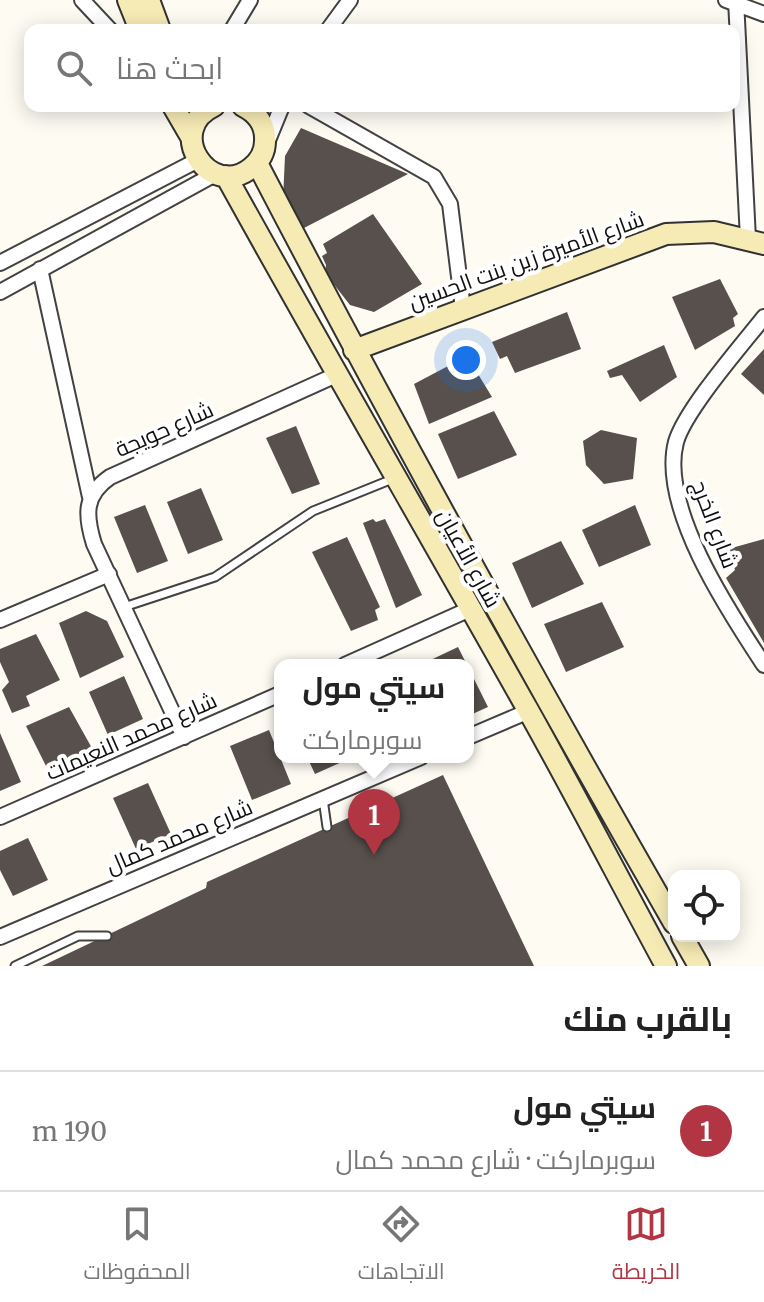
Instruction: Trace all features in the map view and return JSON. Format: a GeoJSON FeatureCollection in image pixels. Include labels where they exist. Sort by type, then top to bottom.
{"type":"FeatureCollection","features":[{"type":"Feature","properties":{"kind":"street"},"geometry":{"type":"LineString","coordinates":[[83,0],[105,24]]}},
{"type":"Feature","properties":{"kind":"street"},"geometry":{"type":"LineString","coordinates":[[128,0],[138,24]]}},
{"type":"Feature","properties":{"kind":"street"},"geometry":{"type":"LineString","coordinates":[[149,0],[158,24]]}},
{"type":"Feature","properties":{"kind":"street"},"geometry":{"type":"LineString","coordinates":[[236,24],[250,0]]}},
{"type":"Feature","properties":{"kind":"street"},"geometry":{"type":"LineString","coordinates":[[332,24],[350,0]]}},
{"type":"Feature","properties":{"kind":"street"},"geometry":{"type":"LineString","coordinates":[[735,24],[733,1],[764,14]]}},
{"type":"Feature","properties":{"kind":"street"},"geometry":{"type":"LineString","coordinates":[[740,74],[756,242]]}},
{"type":"Feature","properties":{"kind":"street"},"geometry":{"type":"LineString","coordinates":[[176,112],[191,137],[198,160],[221,175]]}},
{"type":"Feature","properties":{"kind":"street"},"geometry":{"type":"LineString","coordinates":[[191,137],[199,116],[205,112]]}},
{"type":"Feature","properties":{"kind":"street","name":"شارع الأعيان"},"geometry":{"type":"LineString","coordinates":[[251,112],[264,127],[261,156],[354,350],[547,701],[668,913]]}},
{"type":"Feature","properties":{"kind":"street"},"geometry":{"type":"LineString","coordinates":[[0,292],[221,175],[249,171],[261,156],[279,112]]}},
{"type":"Feature","properties":{"kind":"street"},"geometry":{"type":"LineString","coordinates":[[320,112],[434,177],[450,204],[463,309]]}},
{"type":"Feature","properties":{"kind":"street"},"geometry":{"type":"LineString","coordinates":[[0,263],[198,160]]}},
{"type":"Feature","properties":{"kind":"street","name":"شارع الأعيان"},"geometry":{"type":"LineString","coordinates":[[221,175],[529,711],[666,966]]}},
{"type":"Feature","properties":{"kind":"street","name":"شارع الأميرة زين بنت الحسين"},"geometry":{"type":"LineString","coordinates":[[354,350],[666,234],[714,232],[756,242]]}},
{"type":"Feature","properties":{"kind":"street"},"geometry":{"type":"LineString","coordinates":[[40,269],[90,497],[88,526],[184,737]]}},
{"type":"Feature","properties":{"kind":"street","name":"شارع الخرج"},"geometry":{"type":"LineString","coordinates":[[764,317],[695,408],[677,439],[672,467],[676,491],[694,543],[728,611],[764,665]]}},
{"type":"Feature","properties":{"kind":"street","name":"شارع حويجة"},"geometry":{"type":"LineString","coordinates":[[90,497],[97,486],[110,477],[336,375]]}},
{"type":"Feature","properties":{"kind":"street"},"geometry":{"type":"LineString","coordinates":[[0,620],[109,574]]}},
{"type":"Feature","properties":{"kind":"street"},"geometry":{"type":"LineString","coordinates":[[358,659],[470,609]]}},
{"type":"Feature","properties":{"kind":"street","name":"شارع محمد النعيمات"},"geometry":{"type":"LineString","coordinates":[[0,817],[274,697]]}},
{"type":"Feature","properties":{"kind":"street"},"geometry":{"type":"LineString","coordinates":[[474,734],[529,711]]}},
{"type":"Feature","properties":{"kind":"street","name":"شارع محمد كمال"},"geometry":{"type":"LineString","coordinates":[[0,937],[407,763]]}},
{"type":"Feature","properties":{"kind":"street"},"geometry":{"type":"LineString","coordinates":[[685,942],[699,966]]}},
{"type":"Feature","properties":{"kind":"lane"},"geometry":{"type":"LineString","coordinates":[[124,607],[215,577],[313,511],[397,477]]}},
{"type":"Feature","properties":{"kind":"lane"},"geometry":{"type":"LineString","coordinates":[[323,799],[327,827]]}},
{"type":"Feature","properties":{"kind":"lane"},"geometry":{"type":"LineString","coordinates":[[15,966],[78,936],[107,936]]}},
{"type":"Feature","properties":{"kind":"building"},"geometry":{"type":"Polygon","coordinates":[[[301,128],[408,174],[304,228],[283,199],[285,156],[301,128]]]}},
{"type":"Feature","properties":{"kind":"building"},"geometry":{"type":"Polygon","coordinates":[[[373,214],[422,284],[374,312],[350,305],[325,273],[322,256],[327,253],[323,244],[373,214]]]}},
{"type":"Feature","properties":{"kind":"building"},"geometry":{"type":"Polygon","coordinates":[[[720,279],[738,314],[733,318],[735,326],[695,350],[672,297],[720,279]]]}},
{"type":"Feature","properties":{"kind":"building"},"geometry":{"type":"Polygon","coordinates":[[[567,312],[581,349],[515,373],[507,356],[500,359],[492,342],[567,312]]]}},
{"type":"Feature","properties":{"kind":"building"},"geometry":{"type":"Polygon","coordinates":[[[664,345],[677,377],[640,402],[622,375],[610,378],[607,371],[664,345]]]}},
{"type":"Feature","properties":{"kind":"building"},"geometry":{"type":"Polygon","coordinates":[[[764,349],[764,395],[741,374],[764,349]]]}},
{"type":"Feature","properties":{"kind":"building"},"geometry":{"type":"Polygon","coordinates":[[[467,356],[492,397],[429,424],[414,384],[467,356]]]}},
{"type":"Feature","properties":{"kind":"building"},"geometry":{"type":"Polygon","coordinates":[[[494,411],[517,455],[458,479],[438,434],[494,411]]]}},
{"type":"Feature","properties":{"kind":"building"},"geometry":{"type":"Polygon","coordinates":[[[296,426],[320,484],[292,494],[266,438],[296,426]]]}},
{"type":"Feature","properties":{"kind":"building"},"geometry":{"type":"Polygon","coordinates":[[[601,430],[637,438],[633,479],[604,484],[586,465],[583,441],[601,430]]]}},
{"type":"Feature","properties":{"kind":"building"},"geometry":{"type":"Polygon","coordinates":[[[201,488],[223,540],[188,554],[167,502],[201,488]]]}},
{"type":"Feature","properties":{"kind":"building"},"geometry":{"type":"Polygon","coordinates":[[[145,505],[168,561],[137,573],[114,517],[145,505]]]}},
{"type":"Feature","properties":{"kind":"building"},"geometry":{"type":"Polygon","coordinates":[[[635,505],[651,545],[599,567],[582,530],[635,505]]]}},
{"type":"Feature","properties":{"kind":"building"},"geometry":{"type":"Polygon","coordinates":[[[373,519],[376,522],[385,519],[422,595],[396,608],[363,523],[373,519]]]}},
{"type":"Feature","properties":{"kind":"building"},"geometry":{"type":"Polygon","coordinates":[[[347,537],[380,607],[375,610],[378,620],[351,631],[312,552],[347,537]]]}},
{"type":"Feature","properties":{"kind":"building"},"geometry":{"type":"Polygon","coordinates":[[[764,539],[764,643],[726,578],[735,570],[728,549],[764,539]]]}},
{"type":"Feature","properties":{"kind":"building"},"geometry":{"type":"Polygon","coordinates":[[[561,541],[584,584],[532,608],[512,563],[561,541]]]}},
{"type":"Feature","properties":{"kind":"building"},"geometry":{"type":"Polygon","coordinates":[[[602,602],[624,647],[566,672],[544,624],[602,602]]]}},
{"type":"Feature","properties":{"kind":"building"},"geometry":{"type":"Polygon","coordinates":[[[86,611],[107,621],[124,657],[80,678],[59,623],[86,611]]]}},
{"type":"Feature","properties":{"kind":"building"},"geometry":{"type":"Polygon","coordinates":[[[36,634],[60,680],[26,696],[30,706],[12,713],[2,690],[9,682],[0,662],[0,649],[36,634]]]}},
{"type":"Feature","properties":{"kind":"building"},"geometry":{"type":"Polygon","coordinates":[[[458,647],[464,659],[433,659],[458,647]]]}},
{"type":"Feature","properties":{"kind":"building"},"geometry":{"type":"Polygon","coordinates":[[[124,676],[143,719],[108,735],[89,692],[124,676]]]}},
{"type":"Feature","properties":{"kind":"building"},"geometry":{"type":"Polygon","coordinates":[[[474,679],[488,707],[474,713],[474,679]]]}},
{"type":"Feature","properties":{"kind":"building"},"geometry":{"type":"Polygon","coordinates":[[[69,707],[93,750],[49,772],[26,726],[69,707]]]}},
{"type":"Feature","properties":{"kind":"building"},"geometry":{"type":"Polygon","coordinates":[[[269,730],[274,742],[274,763],[282,763],[291,784],[252,800],[230,746],[269,730]]]}},
{"type":"Feature","properties":{"kind":"building"},"geometry":{"type":"Polygon","coordinates":[[[0,733],[21,782],[0,791],[0,733]]]}},
{"type":"Feature","properties":{"kind":"building"},"geometry":{"type":"Polygon","coordinates":[[[310,763],[340,763],[315,774],[310,763]]]}},
{"type":"Feature","properties":{"kind":"building"},"geometry":{"type":"Polygon","coordinates":[[[443,775],[534,966],[42,966],[206,888],[207,882],[443,775]]]}},
{"type":"Feature","properties":{"kind":"building"},"geometry":{"type":"Polygon","coordinates":[[[148,783],[171,834],[136,849],[113,798],[148,783]]]}},
{"type":"Feature","properties":{"kind":"building"},"geometry":{"type":"Polygon","coordinates":[[[28,838],[48,880],[13,896],[0,870],[0,851],[28,838]]]}},
{"type":"Feature","properties":{"kind":"place","name":"سيتي مول"},"geometry":{"type":"Point","coordinates":[374,855]}}]}
